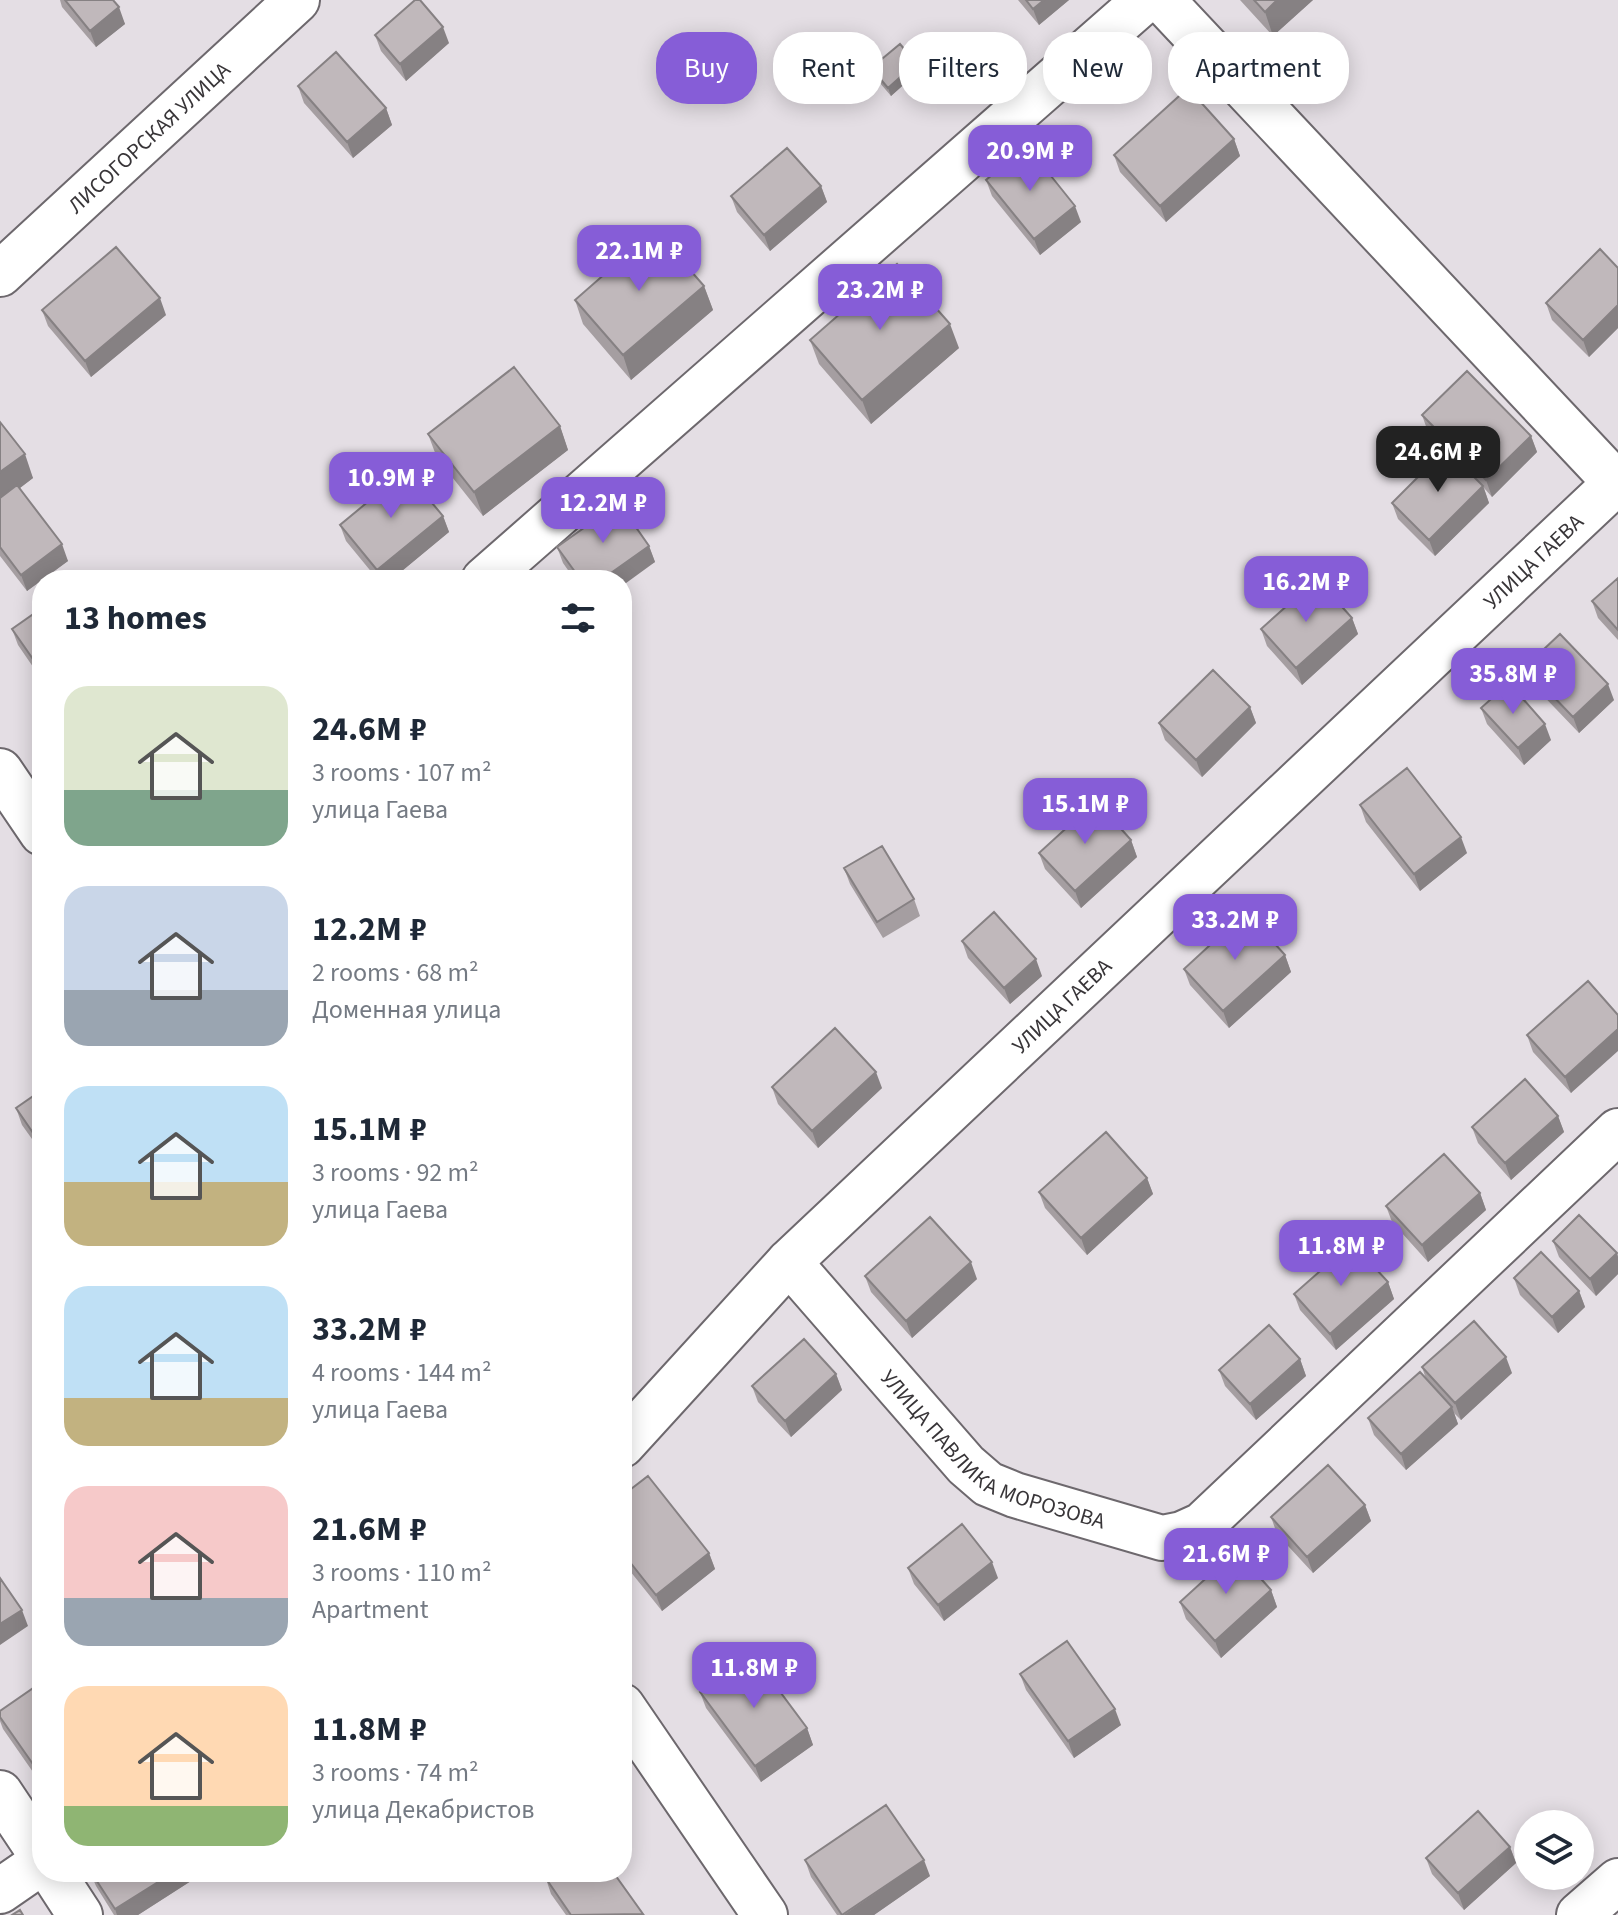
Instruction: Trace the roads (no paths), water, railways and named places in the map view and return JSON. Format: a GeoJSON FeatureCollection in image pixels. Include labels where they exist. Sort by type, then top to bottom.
{"type":"FeatureCollection","features":[{"type":"Feature","properties":{"kind":"street","name":"ЛИСОГОРСКАЯ УЛИЦА"},"geometry":{"type":"LineString","coordinates":[[0,274],[297,0]]}},
{"type":"Feature","properties":{"kind":"street"},"geometry":{"type":"LineString","coordinates":[[495,570],[1145,0]]}},
{"type":"Feature","properties":{"kind":"street"},"geometry":{"type":"LineString","coordinates":[[1162,0],[1617,482]]}},
{"type":"Feature","properties":{"kind":"street","name":"УЛИЦА ГАЕВА"},"geometry":{"type":"LineString","coordinates":[[632,1434],[789,1262],[1617,482]]}},
{"type":"Feature","properties":{"kind":"street"},"geometry":{"type":"LineString","coordinates":[[0,771],[32,818]]}},
{"type":"Feature","properties":{"kind":"street","name":"УЛИЦА ПАВЛИКА МОРОЗОВА"},"geometry":{"type":"LineString","coordinates":[[789,1262],[966,1465],[988,1484],[1015,1495],[1162,1538],[1202,1525],[1618,1131]]}},
{"type":"Feature","properties":{"kind":"street"},"geometry":{"type":"LineString","coordinates":[[632,1721],[765,1915]]}},
{"type":"Feature","properties":{"kind":"street"},"geometry":{"type":"LineString","coordinates":[[0,1793],[32,1841]]}},
{"type":"Feature","properties":{"kind":"street"},"geometry":{"type":"LineString","coordinates":[[0,1891],[32,1869]]}},
{"type":"Feature","properties":{"kind":"street"},"geometry":{"type":"LineString","coordinates":[[1579,1915],[1618,1881]]}},
{"type":"Feature","properties":{"kind":"street"},"geometry":{"type":"LineString","coordinates":[[59,1882],[80,1915]]}}]}
